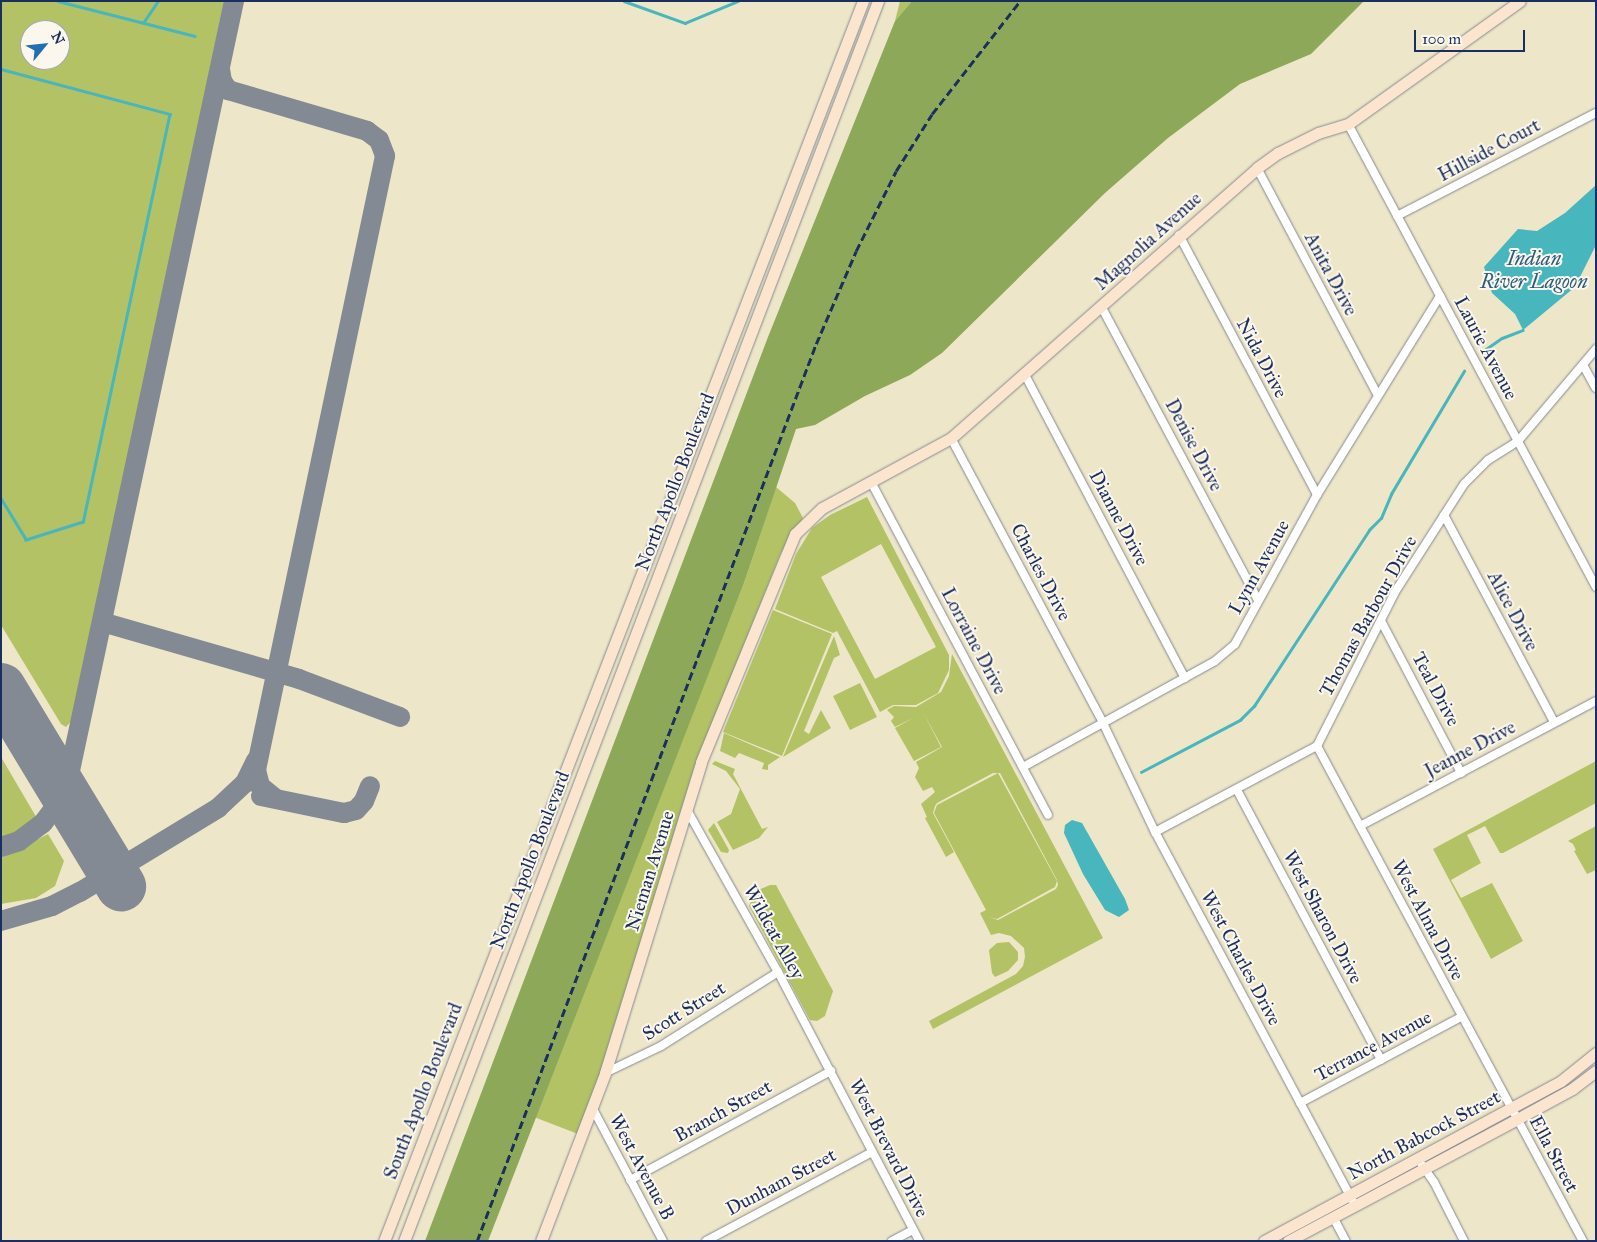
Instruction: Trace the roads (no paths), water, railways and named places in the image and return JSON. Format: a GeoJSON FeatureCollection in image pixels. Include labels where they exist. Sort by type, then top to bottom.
{"type":"FeatureCollection","features":[{"type":"Feature","properties":{"kind":"street","name":"North Apollo Boulevard"},"geometry":{"type":"LineString","coordinates":[[495,954],[863,1]]}},
{"type":"Feature","properties":{"kind":"street","name":"North Apollo Boulevard"},"geometry":{"type":"LineString","coordinates":[[505,975],[878,1]]}},
{"type":"Feature","properties":{"kind":"street","name":"Magnolia Avenue"},"geometry":{"type":"LineString","coordinates":[[808,519],[951,438],[1257,168],[1286,149],[1348,124],[1520,1]]}},
{"type":"Feature","properties":{"kind":"street","name":"Hillside Court"},"geometry":{"type":"LineString","coordinates":[[1397,216],[1596,113]]}},
{"type":"Feature","properties":{"kind":"street","name":"Laurie Avenue"},"geometry":{"type":"LineString","coordinates":[[1348,124],[1596,587]]}},
{"type":"Feature","properties":{"kind":"street","name":"Anita Drive"},"geometry":{"type":"LineString","coordinates":[[1257,168],[1377,394]]}},
{"type":"Feature","properties":{"kind":"street","name":"Nida Drive"},"geometry":{"type":"LineString","coordinates":[[1179,235],[1317,495]]}},
{"type":"Feature","properties":{"kind":"street","name":"Lynn Avenue"},"geometry":{"type":"LineString","coordinates":[[1023,767],[1215,661],[1235,644],[1317,495],[1377,394],[1440,296]]}},
{"type":"Feature","properties":{"kind":"street","name":"Denise Drive"},"geometry":{"type":"LineString","coordinates":[[1101,306],[1258,600]]}},
{"type":"Feature","properties":{"kind":"street","name":"Thomas Barbour Drive"},"geometry":{"type":"LineString","coordinates":[[1317,746],[1381,621],[1464,484],[1488,460],[1518,441],[1596,349]]}},
{"type":"Feature","properties":{"kind":"street"},"geometry":{"type":"LineString","coordinates":[[1583,365],[1596,388]]}},
{"type":"Feature","properties":{"kind":"street","name":"Dianne Drive"},"geometry":{"type":"LineString","coordinates":[[1024,373],[1185,678]]}},
{"type":"Feature","properties":{"kind":"street","name":"Charles Drive"},"geometry":{"type":"LineString","coordinates":[[951,438],[1103,723]]}},
{"type":"Feature","properties":{"kind":"street","name":"Lorraine Drive"},"geometry":{"type":"LineString","coordinates":[[871,482],[1048,815]]}},
{"type":"Feature","properties":{"kind":"street","name":"Alice Drive"},"geometry":{"type":"LineString","coordinates":[[1444,516],[1554,722]]}},
{"type":"Feature","properties":{"kind":"street","name":"Nieman Avenue"},"geometry":{"type":"LineString","coordinates":[[541,1241],[605,1073],[687,810],[700,762],[785,554],[808,519]]}},
{"type":"Feature","properties":{"kind":"street","name":"Teal Drive"},"geometry":{"type":"LineString","coordinates":[[1381,621],[1461,773]]}},
{"type":"Feature","properties":{"kind":"street","name":"Jeanne Drive"},"geometry":{"type":"LineString","coordinates":[[1360,826],[1596,701]]}},
{"type":"Feature","properties":{"kind":"street","name":"West Charles Drive"},"geometry":{"type":"LineString","coordinates":[[1103,723],[1155,832],[1352,1200]]}},
{"type":"Feature","properties":{"kind":"street"},"geometry":{"type":"LineString","coordinates":[[1155,832],[1317,746]]}},
{"type":"Feature","properties":{"kind":"street","name":"West Alma Drive"},"geometry":{"type":"LineString","coordinates":[[1317,746],[1511,1108]]}},
{"type":"Feature","properties":{"kind":"street","name":"West Sharon Drive"},"geometry":{"type":"LineString","coordinates":[[1237,790],[1380,1060]]}},
{"type":"Feature","properties":{"kind":"street","name":"Wildcat Alley"},"geometry":{"type":"LineString","coordinates":[[687,810],[778,972],[830,1071]]}},
{"type":"Feature","properties":{"kind":"street","name":"South Apollo Boulevard"},"geometry":{"type":"LineString","coordinates":[[384,1241],[495,954]]}},
{"type":"Feature","properties":{"kind":"street","name":"Scott Street"},"geometry":{"type":"LineString","coordinates":[[605,1073],[661,1046],[778,972]]}},
{"type":"Feature","properties":{"kind":"street","name":"South Apollo Boulevard"},"geometry":{"type":"LineString","coordinates":[[404,1241],[505,975]]}},
{"type":"Feature","properties":{"kind":"street","name":"Terrance Avenue"},"geometry":{"type":"LineString","coordinates":[[1300,1103],[1462,1017]]}},
{"type":"Feature","properties":{"kind":"street","name":"North Babcock Street"},"geometry":{"type":"LineString","coordinates":[[1352,1200],[1413,1161],[1560,1081],[1596,1053]]}},
{"type":"Feature","properties":{"kind":"street","name":"West Brevard Drive"},"geometry":{"type":"LineString","coordinates":[[830,1071],[919,1241]]}},
{"type":"Feature","properties":{"kind":"street","name":"Branch Street"},"geometry":{"type":"LineString","coordinates":[[630,1180],[830,1071]]}},
{"type":"Feature","properties":{"kind":"street","name":"North Babcock Street"},"geometry":{"type":"LineString","coordinates":[[1264,1241],[1425,1167],[1517,1119],[1572,1088],[1596,1071]]}},
{"type":"Feature","properties":{"kind":"street","name":"Ella Street"},"geometry":{"type":"LineString","coordinates":[[1511,1108],[1583,1241]]}},
{"type":"Feature","properties":{"kind":"street","name":"West Avenue B"},"geometry":{"type":"LineString","coordinates":[[592,1109],[663,1241]]}},
{"type":"Feature","properties":{"kind":"street","name":"Dunham Street"},"geometry":{"type":"LineString","coordinates":[[706,1241],[872,1152]]}},
{"type":"Feature","properties":{"kind":"street"},"geometry":{"type":"LineString","coordinates":[[1413,1161],[1425,1167],[1464,1241]]}},
{"type":"Feature","properties":{"kind":"street"},"geometry":{"type":"LineString","coordinates":[[1288,1241],[1333,1217],[1352,1200]]}},
{"type":"Feature","properties":{"kind":"street"},"geometry":{"type":"LineString","coordinates":[[1333,1217],[1346,1241]]}},
{"type":"Feature","properties":{"kind":"street"},"geometry":{"type":"LineString","coordinates":[[892,1241],[913,1230]]}},
{"type":"Feature","properties":{"kind":"water","name":"Indian River Lagoon"},"geometry":{"type":"Polygon","coordinates":[[[1596,185],[1596,245],[1575,287],[1523,330],[1515,314],[1492,293],[1484,267],[1518,229],[1537,231],[1565,213],[1596,185]]]}},
{"type":"Feature","properties":{"kind":"water"},"geometry":{"type":"Polygon","coordinates":[[[1072,820],[1082,823],[1125,899],[1129,910],[1119,917],[1105,910],[1083,874],[1064,833],[1065,825],[1072,820]]]}},
{"type":"Feature","properties":{"kind":"waterway"},"geometry":{"type":"LineString","coordinates":[[58,1],[195,36]]}},
{"type":"Feature","properties":{"kind":"waterway"},"geometry":{"type":"LineString","coordinates":[[143,23],[158,1]]}},
{"type":"Feature","properties":{"kind":"waterway"},"geometry":{"type":"LineString","coordinates":[[624,1],[685,23],[738,1]]}},
{"type":"Feature","properties":{"kind":"waterway"},"geometry":{"type":"LineString","coordinates":[[1,69],[170,114],[83,522],[26,540],[1,499]]}},
{"type":"Feature","properties":{"kind":"waterway"},"geometry":{"type":"LineString","coordinates":[[1486,349],[1502,338],[1523,330]]}},
{"type":"Feature","properties":{"kind":"waterway"},"geometry":{"type":"LineString","coordinates":[[1141,772],[1240,720],[1254,706],[1369,530],[1381,518],[1391,494],[1464,371]]}},
{"type":"Feature","properties":{"kind":"railway"},"geometry":{"type":"LineString","coordinates":[[477,1241],[816,344],[856,251],[896,171],[932,114],[1020,1]]}}]}
